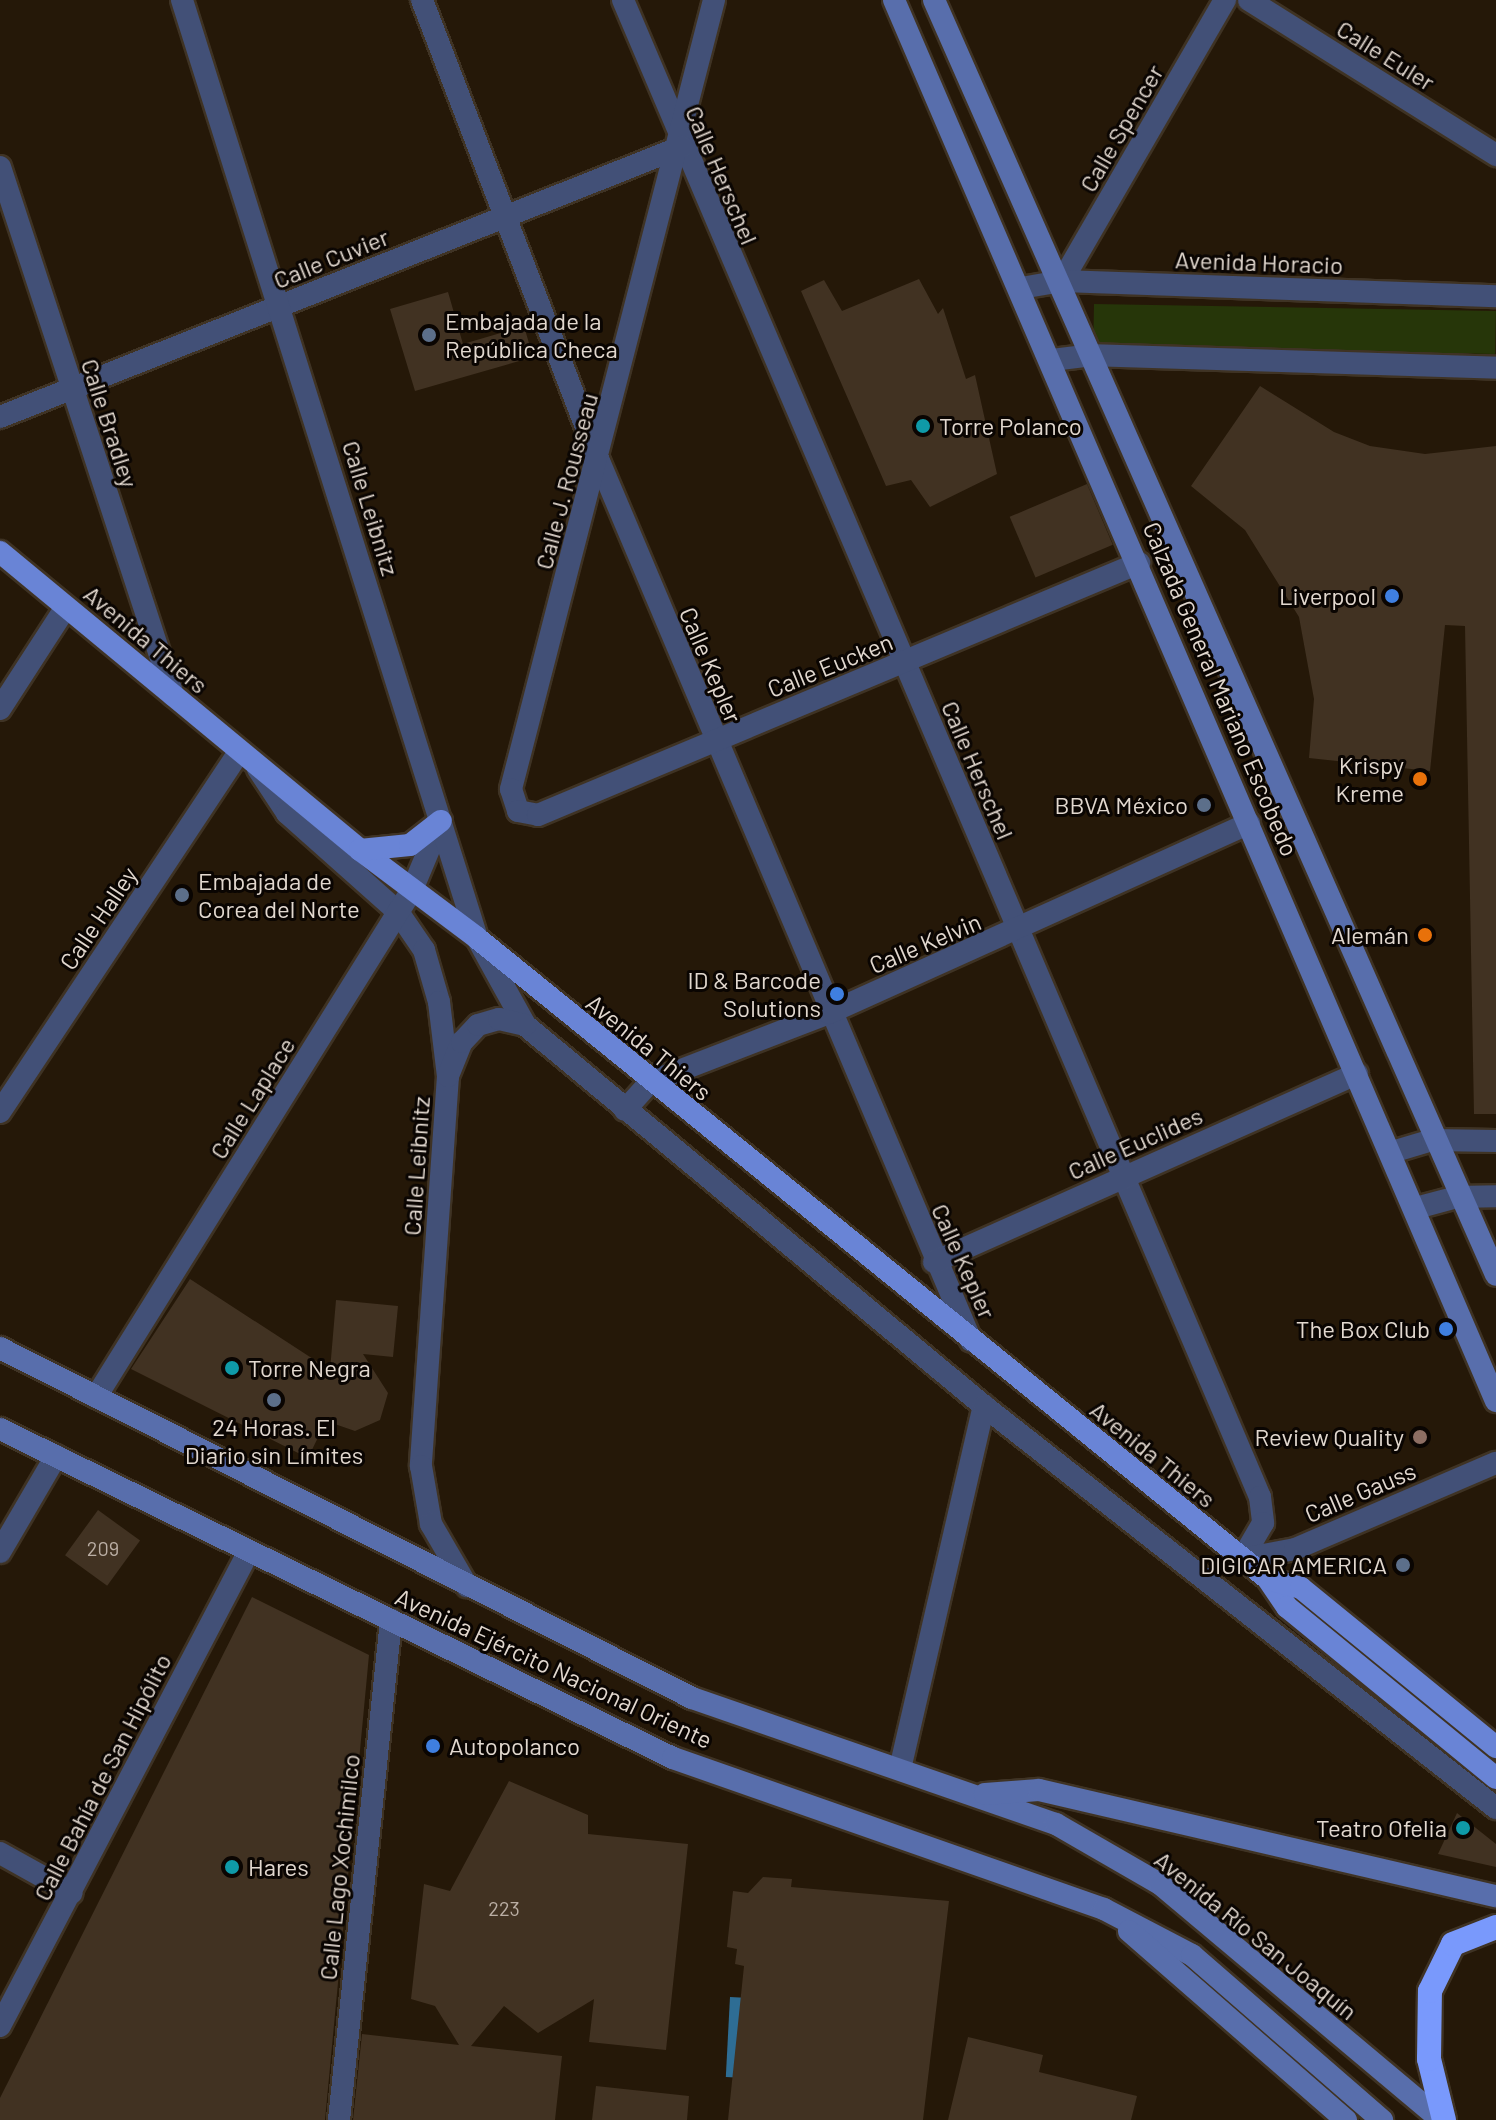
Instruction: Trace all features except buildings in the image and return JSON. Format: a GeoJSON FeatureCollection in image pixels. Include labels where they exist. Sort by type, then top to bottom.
{"type":"FeatureCollection","features":[{"type":"Feature","properties":{"kind":"highway"},"geometry":{"type":"LineString","coordinates":[[1443,2120],[1429,2059],[1434,1976],[1453,1944],[1496,1927]]}},
{"type":"Feature","properties":{"kind":"main road","name":"Calzada General Mariano Escobedo"},"geometry":{"type":"LineString","coordinates":[[894,0],[1052,360],[1496,1401]]}},
{"type":"Feature","properties":{"kind":"main road","name":"Calzada General Mariano Escobedo"},"geometry":{"type":"LineString","coordinates":[[934,0],[1062,281],[1091,355],[1457,1197],[1496,1275]]}},
{"type":"Feature","properties":{"kind":"main road","name":"Avenida Thiers"},"geometry":{"type":"LineString","coordinates":[[0,552],[360,850],[477,938],[650,1082],[1268,1579]]}},
{"type":"Feature","properties":{"kind":"main road"},"geometry":{"type":"LineString","coordinates":[[360,850],[410,845],[441,821]]}},
{"type":"Feature","properties":{"kind":"main road","name":"Avenida Ejército Nacional Oriente"},"geometry":{"type":"LineString","coordinates":[[0,1348],[692,1698],[979,1794]]}},
{"type":"Feature","properties":{"kind":"main road","name":"Avenida Ejército Nacional Oriente"},"geometry":{"type":"LineString","coordinates":[[0,1429],[673,1758],[1104,1909]]}},
{"type":"Feature","properties":{"kind":"main road"},"geometry":{"type":"LineString","coordinates":[[1268,1579],[1301,1588],[1496,1747]]}},
{"type":"Feature","properties":{"kind":"main road"},"geometry":{"type":"LineString","coordinates":[[1268,1579],[1287,1607],[1496,1778]]}},
{"type":"Feature","properties":{"kind":"main road"},"geometry":{"type":"LineString","coordinates":[[979,1794],[1039,1790],[1496,1896]]}},
{"type":"Feature","properties":{"kind":"main road","name":"Avenida Río San Joaquín"},"geometry":{"type":"LineString","coordinates":[[979,1794],[1056,1824],[1160,1884],[1443,2120]]}},
{"type":"Feature","properties":{"kind":"main road"},"geometry":{"type":"LineString","coordinates":[[1104,1909],[1346,2120]]}},
{"type":"Feature","properties":{"kind":"main road"},"geometry":{"type":"LineString","coordinates":[[1104,1909],[1192,1955],[1382,2120]]}},
{"type":"Feature","properties":{"kind":"street","name":"Calle Leibnitz"},"geometry":{"type":"LineString","coordinates":[[182,0],[281,306],[477,938],[525,1025]]}},
{"type":"Feature","properties":{"kind":"street","name":"Calle Kepler"},"geometry":{"type":"LineString","coordinates":[[422,0],[599,461],[714,741],[934,1262],[971,1342]]}},
{"type":"Feature","properties":{"kind":"street","name":"Calle Herschel"},"geometry":{"type":"LineString","coordinates":[[623,0],[681,147],[1125,1175],[1260,1497],[1263,1523],[1242,1559]]}},
{"type":"Feature","properties":{"kind":"street","name":"Calle J. Rousseau"},"geometry":{"type":"LineString","coordinates":[[511,789],[681,147],[714,0]]}},
{"type":"Feature","properties":{"kind":"street","name":"Calle Spencer"},"geometry":{"type":"LineString","coordinates":[[1062,281],[1225,0]]}},
{"type":"Feature","properties":{"kind":"street","name":"Calle Euler"},"geometry":{"type":"LineString","coordinates":[[1249,0],[1496,155]]}},
{"type":"Feature","properties":{"kind":"street","name":"Calle Cuvier"},"geometry":{"type":"LineString","coordinates":[[0,417],[681,147]]}},
{"type":"Feature","properties":{"kind":"street","name":"Calle Bradley"},"geometry":{"type":"LineString","coordinates":[[0,167],[173,695]]}},
{"type":"Feature","properties":{"kind":"street","name":"Avenida Horacio"},"geometry":{"type":"LineString","coordinates":[[1021,288],[1062,281],[1496,296]]}},
{"type":"Feature","properties":{"kind":"street"},"geometry":{"type":"LineString","coordinates":[[1052,360],[1091,355],[1496,368]]}},
{"type":"Feature","properties":{"kind":"street","name":"Calle Eucken"},"geometry":{"type":"LineString","coordinates":[[511,789],[518,811],[538,815],[1139,563]]}},
{"type":"Feature","properties":{"kind":"street"},"geometry":{"type":"LineString","coordinates":[[0,709],[66,607]]}},
{"type":"Feature","properties":{"kind":"street","name":"Calle Leibnitz"},"geometry":{"type":"LineString","coordinates":[[246,756],[287,813],[398,912],[424,950],[439,1002],[448,1076],[421,1466],[431,1524],[467,1586]]}},
{"type":"Feature","properties":{"kind":"street","name":"Calle Halley"},"geometry":{"type":"LineString","coordinates":[[0,1112],[246,756]]}},
{"type":"Feature","properties":{"kind":"street","name":"Calle Laplace"},"geometry":{"type":"LineString","coordinates":[[96,1397],[412,890],[441,821]]}},
{"type":"Feature","properties":{"kind":"street","name":"Calle Kelvin"},"geometry":{"type":"LineString","coordinates":[[625,1110],[650,1082],[829,1013],[1018,931],[1249,823]]}},
{"type":"Feature","properties":{"kind":"street"},"geometry":{"type":"LineString","coordinates":[[448,1076],[462,1042],[478,1025],[499,1019],[525,1025],[984,1406],[1496,1808]]}},
{"type":"Feature","properties":{"kind":"street","name":"Calle Euclides"},"geometry":{"type":"LineString","coordinates":[[934,1262],[1357,1074]]}},
{"type":"Feature","properties":{"kind":"street"},"geometry":{"type":"LineString","coordinates":[[1392,1152],[1432,1140],[1496,1141]]}},
{"type":"Feature","properties":{"kind":"street"},"geometry":{"type":"LineString","coordinates":[[1416,1208],[1457,1197],[1496,1196]]}},
{"type":"Feature","properties":{"kind":"street"},"geometry":{"type":"LineString","coordinates":[[900,1769],[984,1406]]}},
{"type":"Feature","properties":{"kind":"street"},"geometry":{"type":"LineString","coordinates":[[0,1552],[56,1456]]}},
{"type":"Feature","properties":{"kind":"street","name":"Calle Gauss"},"geometry":{"type":"LineString","coordinates":[[1242,1559],[1295,1549],[1496,1463]]}},
{"type":"Feature","properties":{"kind":"street","name":"Calle Bahía de San Hipólito"},"geometry":{"type":"LineString","coordinates":[[0,2026],[249,1551]]}},
{"type":"Feature","properties":{"kind":"street","name":"Calle Lago Xochimilco"},"geometry":{"type":"LineString","coordinates":[[339,2120],[391,1620]]}},
{"type":"Feature","properties":{"kind":"street"},"geometry":{"type":"LineString","coordinates":[[0,1853],[72,1893]]}},
{"type":"Feature","properties":{"kind":"green space"},"geometry":{"type":"Polygon","coordinates":[[[1094,304],[1496,311],[1495,354],[1093,347],[1094,304]]]}},
{"type":"Feature","properties":{"kind":"water"},"geometry":{"type":"Polygon","coordinates":[[[730,1997],[770,1999],[766,2079],[726,2077],[730,1997]]]}},
{"type":"Feature","properties":{"kind":"place","name":"Embajada de la República Checa"},"geometry":{"type":"Point","coordinates":[429,335]}},
{"type":"Feature","properties":{"kind":"place","name":"Torre Polanco"},"geometry":{"type":"Point","coordinates":[923,426]}},
{"type":"Feature","properties":{"kind":"place","name":"Liverpool"},"geometry":{"type":"Point","coordinates":[1392,596]}},
{"type":"Feature","properties":{"kind":"place","name":"Krispy Kreme"},"geometry":{"type":"Point","coordinates":[1420,779]}},
{"type":"Feature","properties":{"kind":"place","name":"BBVA México"},"geometry":{"type":"Point","coordinates":[1204,805]}},
{"type":"Feature","properties":{"kind":"place","name":"Embajada de Corea del Norte"},"geometry":{"type":"Point","coordinates":[182,895]}},
{"type":"Feature","properties":{"kind":"place","name":"Alemán"},"geometry":{"type":"Point","coordinates":[1425,935]}},
{"type":"Feature","properties":{"kind":"place","name":"ID & Barcode Solutions"},"geometry":{"type":"Point","coordinates":[837,994]}},
{"type":"Feature","properties":{"kind":"place","name":"The Box Club"},"geometry":{"type":"Point","coordinates":[1446,1329]}},
{"type":"Feature","properties":{"kind":"place","name":"Torre Negra"},"geometry":{"type":"Point","coordinates":[232,1368]}},
{"type":"Feature","properties":{"kind":"place","name":"24 Horas. El Diario sin Límites"},"geometry":{"type":"Point","coordinates":[274,1400]}},
{"type":"Feature","properties":{"kind":"place","name":"Review Quality"},"geometry":{"type":"Point","coordinates":[1420,1437]}},
{"type":"Feature","properties":{"kind":"place","name":"DIGICAR AMERICA"},"geometry":{"type":"Point","coordinates":[1403,1565]}},
{"type":"Feature","properties":{"kind":"place","name":"Autopolanco"},"geometry":{"type":"Point","coordinates":[433,1746]}},
{"type":"Feature","properties":{"kind":"place","name":"Teatro Ofelia"},"geometry":{"type":"Point","coordinates":[1463,1828]}},
{"type":"Feature","properties":{"kind":"place","name":"Hares"},"geometry":{"type":"Point","coordinates":[232,1867]}}]}
